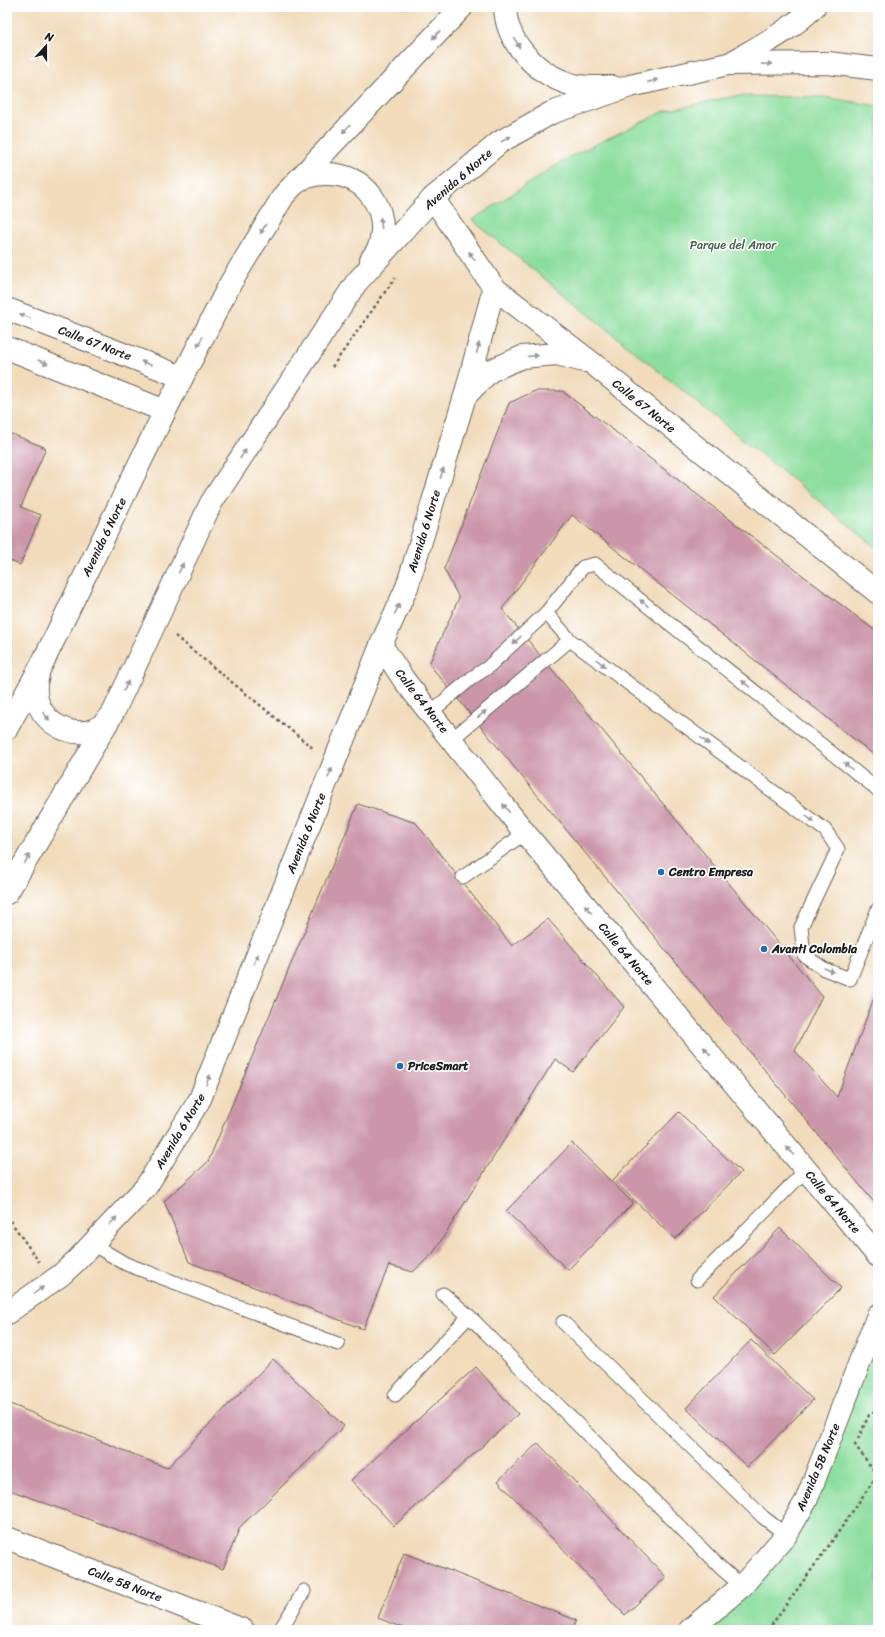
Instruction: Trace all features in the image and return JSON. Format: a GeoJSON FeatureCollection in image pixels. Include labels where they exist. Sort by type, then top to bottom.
{"type":"FeatureCollection","features":[{"type":"Feature","properties":{"kind":"street","name":"Avenida 6 Norte"},"geometry":{"type":"LineString","coordinates":[[7,728],[41,666],[165,411],[230,284],[284,195],[462,7]]}},
{"type":"Feature","properties":{"kind":"street"},"geometry":{"type":"LineString","coordinates":[[505,7],[505,16],[518,47],[541,71],[571,84],[604,87],[630,86]]}},
{"type":"Feature","properties":{"kind":"street"},"geometry":{"type":"LineString","coordinates":[[728,64],[770,40],[802,19],[814,7]]}},
{"type":"Feature","properties":{"kind":"street"},"geometry":{"type":"LineString","coordinates":[[728,64],[828,63],[878,69]]}},
{"type":"Feature","properties":{"kind":"street","name":"Avenida 6 Norte"},"geometry":{"type":"LineString","coordinates":[[11,903],[114,711],[211,503],[356,283],[433,198],[500,142],[551,113],[630,86],[728,64]]}},
{"type":"Feature","properties":{"kind":"street"},"geometry":{"type":"LineString","coordinates":[[284,195],[298,181],[316,174],[336,174],[354,180],[369,192],[379,210],[382,229],[378,248],[356,283]]}},
{"type":"Feature","properties":{"kind":"street","name":"Calle 67 Norte"},"geometry":{"type":"LineString","coordinates":[[433,198],[494,288],[592,363],[878,593]]}},
{"type":"Feature","properties":{"kind":"street","name":"Avenida 6 Norte"},"geometry":{"type":"LineString","coordinates":[[7,1313],[60,1275],[92,1244],[146,1187],[200,1099],[381,645],[407,587],[465,396],[494,288]]}},
{"type":"Feature","properties":{"kind":"street","name":"Calle 67 Norte"},"geometry":{"type":"LineString","coordinates":[[7,309],[182,377]]}},
{"type":"Feature","properties":{"kind":"street"},"geometry":{"type":"LineString","coordinates":[[7,348],[165,411]]}},
{"type":"Feature","properties":{"kind":"street"},"geometry":{"type":"LineString","coordinates":[[465,396],[490,372],[522,357],[558,354],[592,363]]}},
{"type":"Feature","properties":{"kind":"street","name":"Calle 64 Norte"},"geometry":{"type":"LineString","coordinates":[[381,645],[404,680],[431,712],[525,834],[878,1256]]}},
{"type":"Feature","properties":{"kind":"street"},"geometry":{"type":"LineString","coordinates":[[41,666],[35,688],[36,697],[42,711],[52,723],[70,731],[91,730],[108,719],[114,711]]}},
{"type":"Feature","properties":{"kind":"street","name":"Avenida 5B Norte"},"geometry":{"type":"LineString","coordinates":[[690,1630],[742,1586],[786,1535],[806,1501],[878,1315]]}},
{"type":"Feature","properties":{"kind":"street","name":"Calle 58 Norte"},"geometry":{"type":"LineString","coordinates":[[7,1538],[243,1630]]}},
{"type":"Feature","properties":{"kind":"lane"},"geometry":{"type":"LineString","coordinates":[[431,712],[472,677],[487,668],[546,613],[583,568],[595,564],[878,790]]}},
{"type":"Feature","properties":{"kind":"lane"},"geometry":{"type":"LineString","coordinates":[[546,613],[570,640],[825,830],[838,849],[801,927],[804,955],[824,969],[850,979],[878,909]]}},
{"type":"Feature","properties":{"kind":"lane"},"geometry":{"type":"LineString","coordinates":[[452,739],[570,640]]}},
{"type":"Feature","properties":{"kind":"lane"},"geometry":{"type":"LineString","coordinates":[[463,877],[525,834]]}},
{"type":"Feature","properties":{"kind":"lane"},"geometry":{"type":"LineString","coordinates":[[697,1280],[806,1170]]}},
{"type":"Feature","properties":{"kind":"lane"},"geometry":{"type":"LineString","coordinates":[[92,1244],[126,1264],[338,1344]]}},
{"type":"Feature","properties":{"kind":"lane"},"geometry":{"type":"LineString","coordinates":[[443,1294],[468,1316],[721,1568],[742,1586]]}},
{"type":"Feature","properties":{"kind":"lane"},"geometry":{"type":"LineString","coordinates":[[395,1395],[468,1316]]}},
{"type":"Feature","properties":{"kind":"lane"},"geometry":{"type":"LineString","coordinates":[[563,1322],[763,1517],[786,1535]]}},
{"type":"Feature","properties":{"kind":"lane"},"geometry":{"type":"LineString","coordinates":[[280,1630],[304,1590]]}},
{"type":"Feature","properties":{"kind":"path"},"geometry":{"type":"LineString","coordinates":[[330,369],[397,276]]}},
{"type":"Feature","properties":{"kind":"path"},"geometry":{"type":"LineString","coordinates":[[156,621],[318,752]]}},
{"type":"Feature","properties":{"kind":"path"},"geometry":{"type":"LineString","coordinates":[[7,926],[11,903]]}},
{"type":"Feature","properties":{"kind":"path"},"geometry":{"type":"LineString","coordinates":[[7,1216],[41,1265]]}},
{"type":"Feature","properties":{"kind":"path"},"geometry":{"type":"LineString","coordinates":[[768,1630],[878,1474],[855,1445],[869,1414],[878,1409]]}},
{"type":"Feature","properties":{"kind":"green space","name":"Parque del Amor"},"geometry":{"type":"Polygon","coordinates":[[[735,96],[824,97],[878,106],[878,549],[472,220],[569,157],[665,111],[735,96]]]}},
{"type":"Feature","properties":{"kind":"green space"},"geometry":{"type":"Polygon","coordinates":[[[878,1315],[878,1630],[690,1630],[786,1535],[878,1315]]]}},
{"type":"Feature","properties":{"kind":"building","name":"Centro Empresa"},"geometry":{"type":"Polygon","coordinates":[[[535,391],[562,391],[878,633],[878,758],[572,515],[502,609],[822,996],[795,1051],[837,1097],[878,987],[878,1207],[429,664],[459,598],[444,569],[509,403],[535,391]]]}},
{"type":"Feature","properties":{"kind":"building"},"geometry":{"type":"Polygon","coordinates":[[[7,432],[46,448],[21,507],[41,515],[20,565],[7,559],[7,432]]]}},
{"type":"Feature","properties":{"kind":"building","name":"PriceSmart"},"geometry":{"type":"Polygon","coordinates":[[[358,804],[416,823],[512,946],[548,919],[624,1007],[573,1072],[555,1059],[434,1252],[413,1272],[389,1265],[363,1329],[189,1262],[164,1201],[208,1162],[358,804]]]}},
{"type":"Feature","properties":{"kind":"building"},"geometry":{"type":"Polygon","coordinates":[[[679,1112],[741,1172],[675,1239],[613,1180],[679,1112]]]}},
{"type":"Feature","properties":{"kind":"building"},"geometry":{"type":"Polygon","coordinates":[[[572,1143],[633,1203],[568,1270],[506,1211],[572,1143]]]}},
{"type":"Feature","properties":{"kind":"building"},"geometry":{"type":"Polygon","coordinates":[[[780,1228],[841,1288],[775,1355],[714,1296],[780,1228]]]}},
{"type":"Feature","properties":{"kind":"building"},"geometry":{"type":"Polygon","coordinates":[[[751,1340],[813,1400],[747,1467],[686,1408],[751,1340]]]}},
{"type":"Feature","properties":{"kind":"building"},"geometry":{"type":"Polygon","coordinates":[[[273,1359],[344,1426],[240,1527],[223,1569],[7,1489],[7,1408],[10,1404],[167,1468],[273,1359]]]}},
{"type":"Feature","properties":{"kind":"building"},"geometry":{"type":"Polygon","coordinates":[[[476,1367],[518,1414],[394,1526],[351,1480],[476,1367]]]}},
{"type":"Feature","properties":{"kind":"building"},"geometry":{"type":"Polygon","coordinates":[[[538,1443],[666,1577],[625,1615],[498,1481],[538,1443]]]}},
{"type":"Feature","properties":{"kind":"building"},"geometry":{"type":"Polygon","coordinates":[[[404,1553],[576,1620],[572,1630],[408,1630],[378,1618],[404,1553]]]}},
{"type":"Feature","properties":{"kind":"place","name":"Centro Empresa"},"geometry":{"type":"Point","coordinates":[661,872]}},
{"type":"Feature","properties":{"kind":"place","name":"Avanti Colombia"},"geometry":{"type":"Point","coordinates":[764,949]}},
{"type":"Feature","properties":{"kind":"place","name":"PriceSmart"},"geometry":{"type":"Point","coordinates":[400,1066]}}]}
